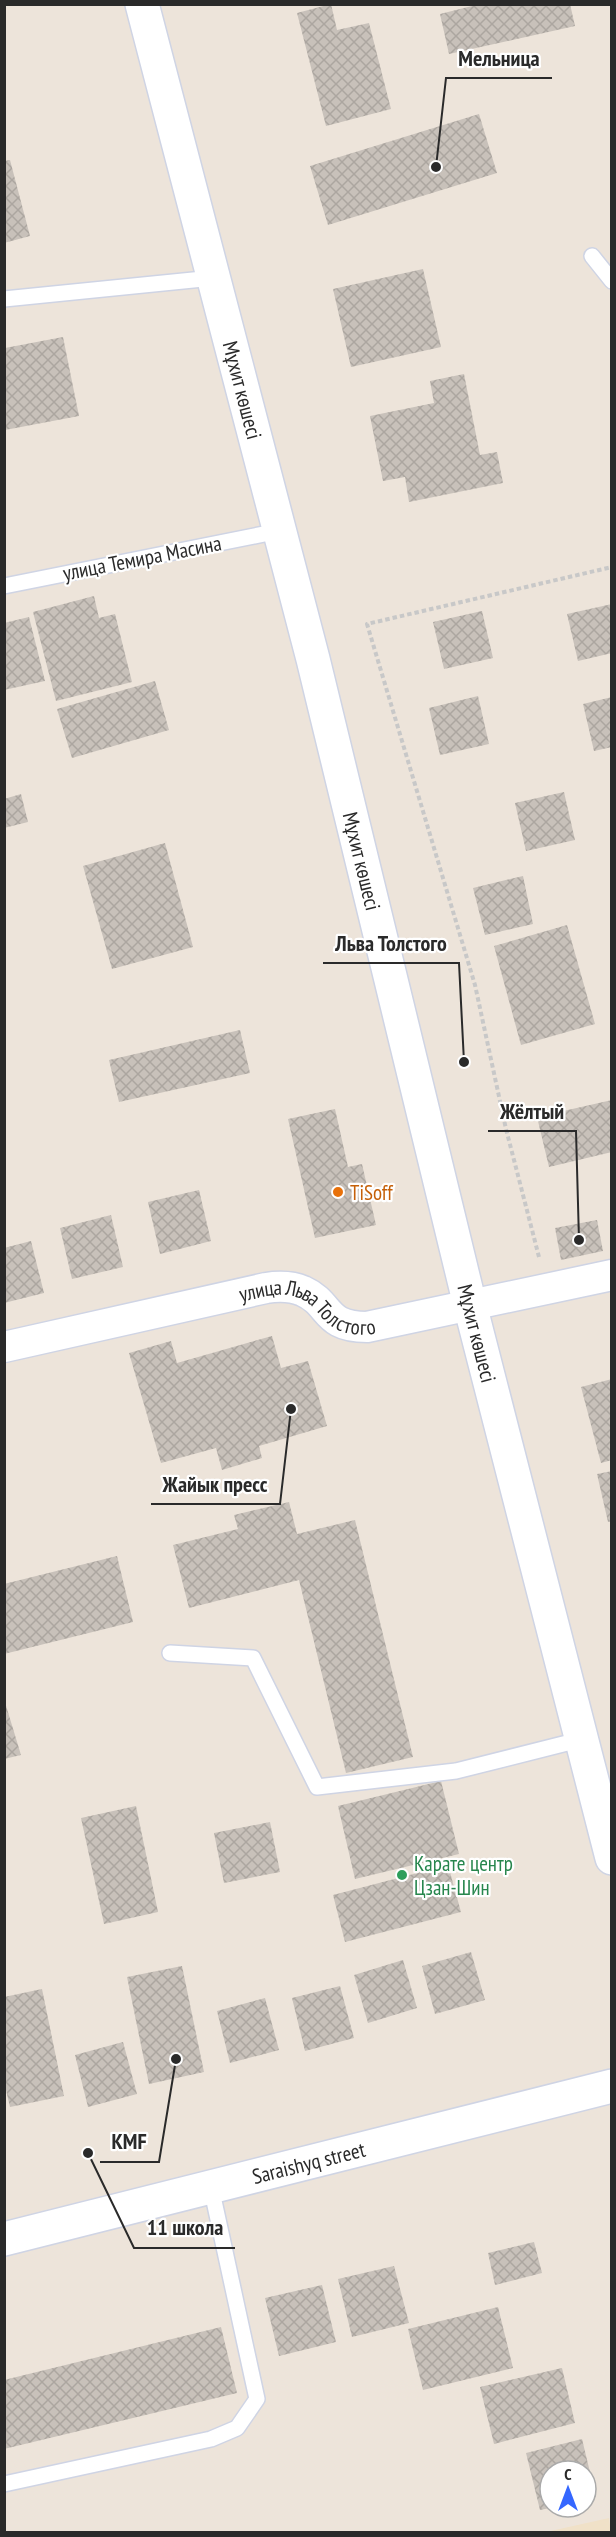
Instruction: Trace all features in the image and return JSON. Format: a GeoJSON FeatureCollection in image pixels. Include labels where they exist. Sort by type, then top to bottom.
{"type":"FeatureCollection","features":[{"type":"Feature","properties":{"kind":"street","name":"Мұхит көшесі"},"geometry":{"type":"LineString","coordinates":[[142,4],[279,531],[470,1305],[612,1858]]}},
{"type":"Feature","properties":{"kind":"street","name":"улица Льва Толстого"},"geometry":{"type":"LineString","coordinates":[[4,1347],[266,1288],[285,1286],[305,1292],[337,1322],[351,1327],[367,1327],[612,1275]]}},
{"type":"Feature","properties":{"kind":"street","name":"Saraishyq street"},"geometry":{"type":"LineString","coordinates":[[4,2239],[612,2086]]}},
{"type":"Feature","properties":{"kind":"lane"},"geometry":{"type":"LineString","coordinates":[[592,256],[612,281]]}},
{"type":"Feature","properties":{"kind":"lane"},"geometry":{"type":"LineString","coordinates":[[4,299],[213,278]]}},
{"type":"Feature","properties":{"kind":"lane","name":"улица Темира Масина"},"geometry":{"type":"LineString","coordinates":[[4,585],[279,531]]}},
{"type":"Feature","properties":{"kind":"lane"},"geometry":{"type":"LineString","coordinates":[[170,1653],[253,1658],[317,1787],[456,1771],[582,1739]]}},
{"type":"Feature","properties":{"kind":"lane"},"geometry":{"type":"LineString","coordinates":[[4,2484],[211,2439],[237,2428],[244,2418],[257,2399],[211,2187]]}},
{"type":"Feature","properties":{"kind":"path"},"geometry":{"type":"LineString","coordinates":[[548,1290],[506,1129],[475,985],[367,624],[612,567]]}},
{"type":"Feature","properties":{"kind":"shaded area"},"geometry":{"type":"Polygon","coordinates":[[[609,2518],[611,2532],[546,2532],[609,2518]]]}},
{"type":"Feature","properties":{"kind":"building"},"geometry":{"type":"Polygon","coordinates":[[[331,4],[337,30],[369,23],[391,109],[326,126],[297,13],[331,4]]]}},
{"type":"Feature","properties":{"kind":"building"},"geometry":{"type":"Polygon","coordinates":[[[480,4],[570,4],[575,26],[449,54],[440,14],[480,4]]]}},
{"type":"Feature","properties":{"kind":"building"},"geometry":{"type":"Polygon","coordinates":[[[479,114],[497,173],[328,225],[310,166],[479,114]]]}},
{"type":"Feature","properties":{"kind":"building"},"geometry":{"type":"Polygon","coordinates":[[[10,160],[30,236],[4,243],[4,161],[10,160]]]}},
{"type":"Feature","properties":{"kind":"building"},"geometry":{"type":"Polygon","coordinates":[[[423,269],[441,347],[351,367],[333,289],[423,269]]]}},
{"type":"Feature","properties":{"kind":"building"},"geometry":{"type":"Polygon","coordinates":[[[63,337],[79,416],[5,430],[5,348],[63,337]]]}},
{"type":"Feature","properties":{"kind":"building"},"geometry":{"type":"Polygon","coordinates":[[[464,374],[480,455],[497,452],[503,483],[409,502],[405,477],[383,481],[370,416],[434,403],[430,381],[464,374]]]}},
{"type":"Feature","properties":{"kind":"building"},"geometry":{"type":"Polygon","coordinates":[[[94,596],[99,618],[115,614],[132,682],[56,701],[33,612],[94,596]]]}},
{"type":"Feature","properties":{"kind":"building"},"geometry":{"type":"Polygon","coordinates":[[[612,604],[612,653],[578,661],[567,614],[612,604]]]}},
{"type":"Feature","properties":{"kind":"building"},"geometry":{"type":"Polygon","coordinates":[[[482,611],[493,658],[444,669],[433,622],[482,611]]]}},
{"type":"Feature","properties":{"kind":"building"},"geometry":{"type":"Polygon","coordinates":[[[29,617],[45,681],[4,690],[4,623],[29,617]]]}},
{"type":"Feature","properties":{"kind":"building"},"geometry":{"type":"Polygon","coordinates":[[[155,681],[169,730],[72,758],[57,709],[155,681]]]}},
{"type":"Feature","properties":{"kind":"building"},"geometry":{"type":"Polygon","coordinates":[[[478,696],[489,744],[440,755],[429,708],[478,696]]]}},
{"type":"Feature","properties":{"kind":"building"},"geometry":{"type":"Polygon","coordinates":[[[612,697],[612,747],[594,751],[583,704],[612,697]]]}},
{"type":"Feature","properties":{"kind":"building"},"geometry":{"type":"Polygon","coordinates":[[[564,792],[575,840],[526,851],[515,803],[564,792]]]}},
{"type":"Feature","properties":{"kind":"building"},"geometry":{"type":"Polygon","coordinates":[[[21,794],[28,822],[4,828],[4,799],[21,794]]]}},
{"type":"Feature","properties":{"kind":"building"},"geometry":{"type":"Polygon","coordinates":[[[165,843],[193,947],[112,969],[83,866],[165,843]]]}},
{"type":"Feature","properties":{"kind":"building"},"geometry":{"type":"Polygon","coordinates":[[[523,876],[533,924],[485,935],[473,888],[523,876]]]}},
{"type":"Feature","properties":{"kind":"building"},"geometry":{"type":"Polygon","coordinates":[[[567,925],[595,1024],[521,1045],[494,946],[567,925]]]}},
{"type":"Feature","properties":{"kind":"building"},"geometry":{"type":"Polygon","coordinates":[[[240,1030],[250,1073],[119,1102],[109,1060],[240,1030]]]}},
{"type":"Feature","properties":{"kind":"building"},"geometry":{"type":"Polygon","coordinates":[[[612,1100],[612,1152],[549,1167],[537,1117],[612,1100]]]}},
{"type":"Feature","properties":{"kind":"building"},"geometry":{"type":"Polygon","coordinates":[[[335,1109],[348,1167],[362,1164],[376,1225],[315,1238],[288,1119],[335,1109]]]}},
{"type":"Feature","properties":{"kind":"building"},"geometry":{"type":"Polygon","coordinates":[[[199,1190],[211,1241],[160,1254],[148,1202],[199,1190]]]}},
{"type":"Feature","properties":{"kind":"building"},"geometry":{"type":"Polygon","coordinates":[[[111,1215],[123,1267],[72,1279],[60,1228],[111,1215]]]}},
{"type":"Feature","properties":{"kind":"building"},"geometry":{"type":"Polygon","coordinates":[[[597,1220],[603,1251],[561,1260],[555,1228],[597,1220]]]}},
{"type":"Feature","properties":{"kind":"building"},"geometry":{"type":"Polygon","coordinates":[[[31,1241],[44,1293],[4,1303],[4,1248],[31,1241]]]}},
{"type":"Feature","properties":{"kind":"building"},"geometry":{"type":"Polygon","coordinates":[[[272,1336],[281,1368],[308,1361],[327,1426],[259,1446],[262,1458],[222,1470],[216,1448],[161,1463],[129,1353],[171,1341],[177,1363],[272,1336]]]}},
{"type":"Feature","properties":{"kind":"building"},"geometry":{"type":"Polygon","coordinates":[[[612,1379],[612,1460],[601,1463],[581,1387],[612,1379]]]}},
{"type":"Feature","properties":{"kind":"building"},"geometry":{"type":"Polygon","coordinates":[[[612,1471],[612,1521],[608,1522],[597,1474],[612,1471]]]}},
{"type":"Feature","properties":{"kind":"building"},"geometry":{"type":"Polygon","coordinates":[[[289,1502],[297,1534],[355,1520],[413,1757],[346,1773],[299,1580],[189,1608],[173,1545],[238,1529],[234,1515],[289,1502]]]}},
{"type":"Feature","properties":{"kind":"building"},"geometry":{"type":"Polygon","coordinates":[[[117,1556],[133,1622],[4,1654],[4,1584],[117,1556]]]}},
{"type":"Feature","properties":{"kind":"building"},"geometry":{"type":"Polygon","coordinates":[[[4,1699],[21,1755],[4,1759],[4,1699]]]}},
{"type":"Feature","properties":{"kind":"building"},"geometry":{"type":"Polygon","coordinates":[[[441,1781],[459,1854],[355,1879],[338,1806],[441,1781]]]}},
{"type":"Feature","properties":{"kind":"building"},"geometry":{"type":"Polygon","coordinates":[[[136,1806],[158,1912],[104,1924],[81,1818],[136,1806]]]}},
{"type":"Feature","properties":{"kind":"building"},"geometry":{"type":"Polygon","coordinates":[[[270,1822],[280,1872],[224,1883],[214,1833],[270,1822]]]}},
{"type":"Feature","properties":{"kind":"building"},"geometry":{"type":"Polygon","coordinates":[[[448,1865],[461,1912],[345,1942],[333,1895],[448,1865]]]}},
{"type":"Feature","properties":{"kind":"building"},"geometry":{"type":"Polygon","coordinates":[[[471,1952],[485,2000],[435,2014],[422,1966],[471,1952]]]}},
{"type":"Feature","properties":{"kind":"building"},"geometry":{"type":"Polygon","coordinates":[[[403,1960],[417,2008],[368,2023],[354,1975],[403,1960]]]}},
{"type":"Feature","properties":{"kind":"building"},"geometry":{"type":"Polygon","coordinates":[[[182,1966],[204,2072],[149,2084],[127,1977],[182,1966]]]}},
{"type":"Feature","properties":{"kind":"building"},"geometry":{"type":"Polygon","coordinates":[[[340,1986],[354,2038],[305,2051],[292,1998],[340,1986]]]}},
{"type":"Feature","properties":{"kind":"building"},"geometry":{"type":"Polygon","coordinates":[[[42,1989],[64,2096],[10,2107],[4,2082],[4,1997],[42,1989]]]}},
{"type":"Feature","properties":{"kind":"building"},"geometry":{"type":"Polygon","coordinates":[[[265,1998],[279,2050],[230,2063],[217,2011],[265,1998]]]}},
{"type":"Feature","properties":{"kind":"building"},"geometry":{"type":"Polygon","coordinates":[[[123,2042],[137,2094],[88,2107],[75,2055],[123,2042]]]}},
{"type":"Feature","properties":{"kind":"building"},"geometry":{"type":"Polygon","coordinates":[[[534,2242],[542,2273],[495,2285],[488,2253],[534,2242]]]}},
{"type":"Feature","properties":{"kind":"building"},"geometry":{"type":"Polygon","coordinates":[[[394,2266],[409,2323],[352,2337],[338,2279],[394,2266]]]}},
{"type":"Feature","properties":{"kind":"building"},"geometry":{"type":"Polygon","coordinates":[[[322,2285],[336,2342],[279,2356],[265,2298],[322,2285]]]}},
{"type":"Feature","properties":{"kind":"building"},"geometry":{"type":"Polygon","coordinates":[[[498,2307],[513,2368],[423,2390],[408,2329],[498,2307]]]}},
{"type":"Feature","properties":{"kind":"building"},"geometry":{"type":"Polygon","coordinates":[[[221,2327],[237,2393],[4,2449],[4,2380],[221,2327]]]}},
{"type":"Feature","properties":{"kind":"building"},"geometry":{"type":"Polygon","coordinates":[[[562,2368],[575,2423],[494,2444],[480,2387],[562,2368]]]}},
{"type":"Feature","properties":{"kind":"building"},"geometry":{"type":"Polygon","coordinates":[[[582,2439],[587,2459],[538,2459],[538,2502],[526,2453],[582,2439]]]}},
{"type":"Feature","properties":{"kind":"place","name":"Мельница"},"geometry":{"type":"Point","coordinates":[436,167]}},
{"type":"Feature","properties":{"kind":"place","name":"Льва Толстого"},"geometry":{"type":"Point","coordinates":[464,1062]}},
{"type":"Feature","properties":{"kind":"place","name":"TiSoff"},"geometry":{"type":"Point","coordinates":[338,1192]}},
{"type":"Feature","properties":{"kind":"place","name":"Жёлтый"},"geometry":{"type":"Point","coordinates":[579,1240]}},
{"type":"Feature","properties":{"kind":"place","name":"Жайык пресс"},"geometry":{"type":"Point","coordinates":[291,1409]}},
{"type":"Feature","properties":{"kind":"place","name":"Карате центр Цзан-Шин"},"geometry":{"type":"Point","coordinates":[402,1875]}},
{"type":"Feature","properties":{"kind":"place","name":"KMF"},"geometry":{"type":"Point","coordinates":[176,2059]}},
{"type":"Feature","properties":{"kind":"place","name":"11 школа"},"geometry":{"type":"Point","coordinates":[88,2153]}}]}
